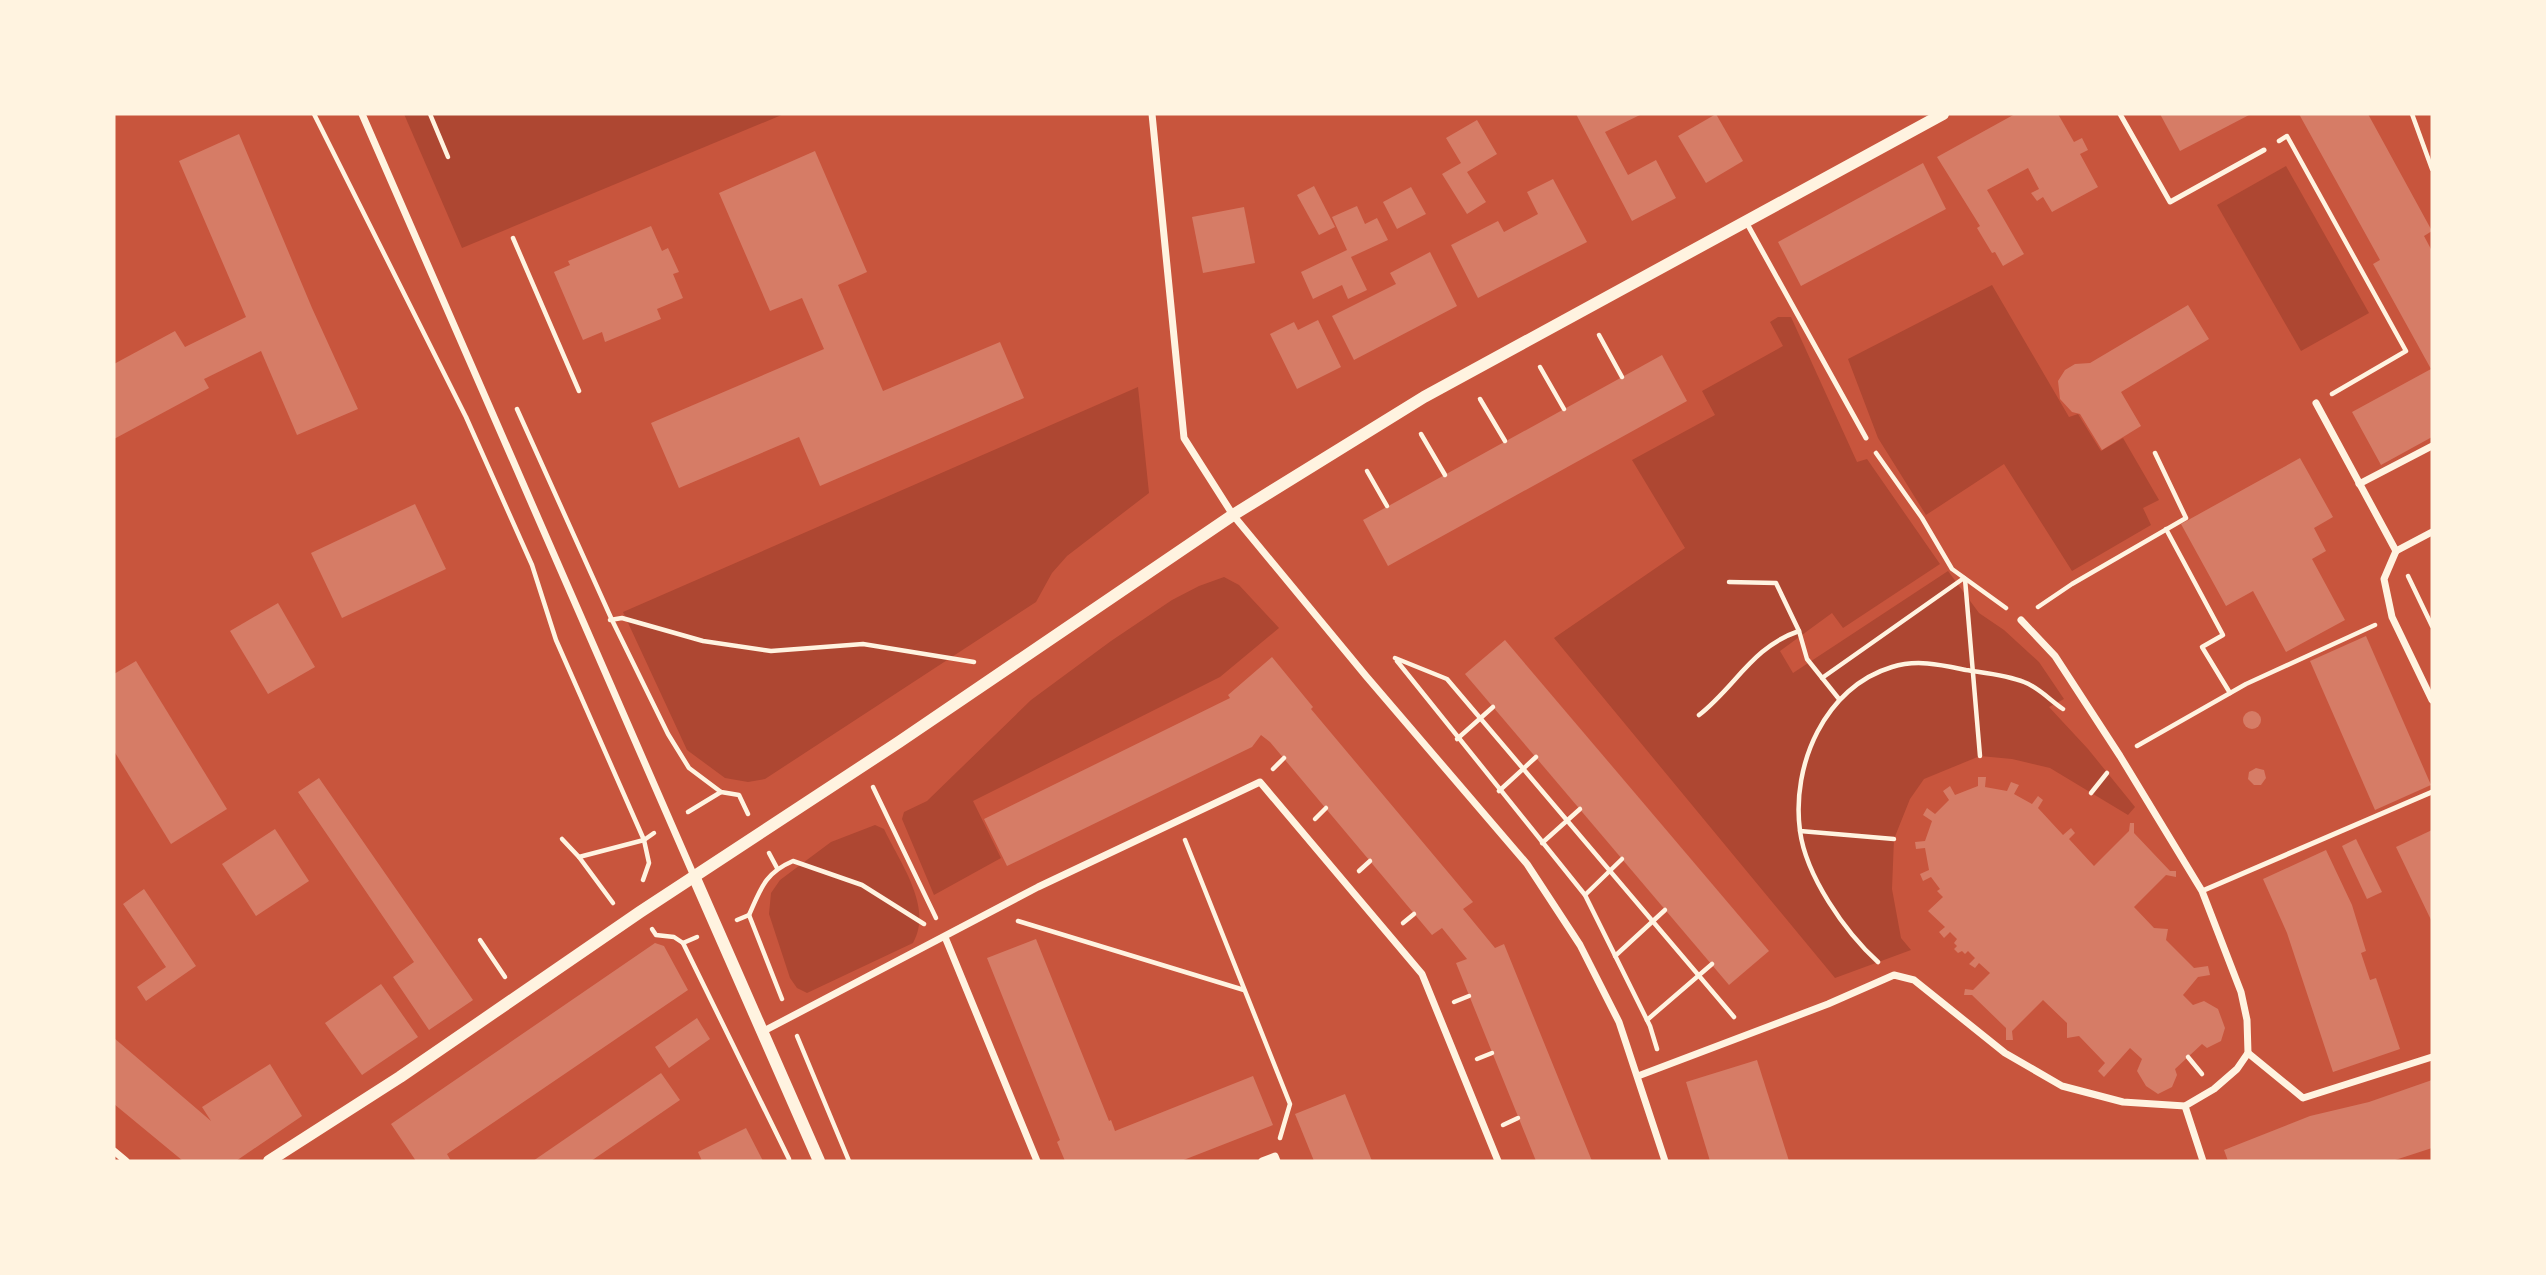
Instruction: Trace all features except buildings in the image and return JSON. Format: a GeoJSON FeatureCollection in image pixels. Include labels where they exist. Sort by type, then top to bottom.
{"type":"FeatureCollection","features":[{"type":"Feature","properties":{"kind":"street"},"geometry":{"type":"LineString","coordinates":[[362,114],[819,1161]]}},
{"type":"Feature","properties":{"kind":"street"},"geometry":{"type":"LineString","coordinates":[[1152,114],[1184,438],[1233,515],[1527,864],[1580,945],[1619,1022],[1665,1161]]}},
{"type":"Feature","properties":{"kind":"street"},"geometry":{"type":"LineString","coordinates":[[269,1161],[400,1077],[694,876],[1233,515],[1424,397],[1943,114]]}},
{"type":"Feature","properties":{"kind":"street"},"geometry":{"type":"LineString","coordinates":[[2316,403],[2396,551]]}},
{"type":"Feature","properties":{"kind":"street"},"geometry":{"type":"LineString","coordinates":[[2359,484],[2432,446]]}},
{"type":"Feature","properties":{"kind":"street"},"geometry":{"type":"LineString","coordinates":[[2432,532],[2396,551],[2384,579],[2392,617],[2432,701]]}},
{"type":"Feature","properties":{"kind":"street"},"geometry":{"type":"LineString","coordinates":[[1638,1076],[1828,1004],[1894,975],[1914,980],[2005,1054],[2062,1086],[2123,1102],[2185,1106],[2214,1089],[2237,1069],[2248,1053],[2247,1020],[2241,992],[2202,891],[2062,667],[2021,620]]}},
{"type":"Feature","properties":{"kind":"street"},"geometry":{"type":"LineString","coordinates":[[762,1032],[1038,887],[1260,782],[1422,974],[1497,1161]]}},
{"type":"Feature","properties":{"kind":"street"},"geometry":{"type":"LineString","coordinates":[[945,937],[1037,1161]]}},
{"type":"Feature","properties":{"kind":"street"},"geometry":{"type":"LineString","coordinates":[[2248,1053],[2304,1098],[2432,1057]]}},
{"type":"Feature","properties":{"kind":"street"},"geometry":{"type":"LineString","coordinates":[[2185,1106],[2203,1161]]}},
{"type":"Feature","properties":{"kind":"street"},"geometry":{"type":"LineString","coordinates":[[114,1151],[126,1161]]}},
{"type":"Feature","properties":{"kind":"street"},"geometry":{"type":"LineString","coordinates":[[1262,1161],[1276,1159]]}},
{"type":"Feature","properties":{"kind":"lane"},"geometry":{"type":"LineString","coordinates":[[2120,114],[2170,202],[2264,150]]}},
{"type":"Feature","properties":{"kind":"lane"},"geometry":{"type":"LineString","coordinates":[[1745,220],[1866,438]]}},
{"type":"Feature","properties":{"kind":"lane"},"geometry":{"type":"LineString","coordinates":[[2202,891],[2432,792]]}},
{"type":"Feature","properties":{"kind":"path"},"geometry":{"type":"LineString","coordinates":[[314,114],[466,417],[532,565],[555,640],[644,840],[649,863],[643,880],[635,888]]}},
{"type":"Feature","properties":{"kind":"path"},"geometry":{"type":"LineString","coordinates":[[430,114],[448,157]]}},
{"type":"Feature","properties":{"kind":"path"},"geometry":{"type":"LineString","coordinates":[[2412,114],[2432,169]]}},
{"type":"Feature","properties":{"kind":"path"},"geometry":{"type":"LineString","coordinates":[[2264,150],[2287,136],[2406,351],[2316,403]]}},
{"type":"Feature","properties":{"kind":"path"},"geometry":{"type":"LineString","coordinates":[[513,238],[579,391]]}},
{"type":"Feature","properties":{"kind":"path"},"geometry":{"type":"LineString","coordinates":[[1599,335],[1622,377]]}},
{"type":"Feature","properties":{"kind":"path"},"geometry":{"type":"LineString","coordinates":[[1540,367],[1564,409]]}},
{"type":"Feature","properties":{"kind":"path"},"geometry":{"type":"LineString","coordinates":[[1480,399],[1505,441]]}},
{"type":"Feature","properties":{"kind":"path"},"geometry":{"type":"LineString","coordinates":[[514,404],[612,620],[668,734],[690,768],[721,792],[739,795]]}},
{"type":"Feature","properties":{"kind":"path"},"geometry":{"type":"LineString","coordinates":[[1422,434],[1445,475]]}},
{"type":"Feature","properties":{"kind":"path"},"geometry":{"type":"LineString","coordinates":[[1866,438],[1922,518],[1952,569],[2021,620],[2072,584],[2186,517],[2155,453]]}},
{"type":"Feature","properties":{"kind":"path"},"geometry":{"type":"LineString","coordinates":[[1367,471],[1387,506]]}},
{"type":"Feature","properties":{"kind":"path"},"geometry":{"type":"LineString","coordinates":[[2166,529],[2223,635],[2202,647],[2230,693]]}},
{"type":"Feature","properties":{"kind":"path"},"geometry":{"type":"LineString","coordinates":[[2396,551],[2432,626]]}},
{"type":"Feature","properties":{"kind":"path"},"geometry":{"type":"LineString","coordinates":[[1965,578],[1980,756]]}},
{"type":"Feature","properties":{"kind":"path"},"geometry":{"type":"LineString","coordinates":[[1822,678],[1965,578]]}},
{"type":"Feature","properties":{"kind":"path"},"geometry":{"type":"LineString","coordinates":[[1729,582],[1776,583],[1799,631],[1807,659],[1839,699]]}},
{"type":"Feature","properties":{"kind":"path"},"geometry":{"type":"LineString","coordinates":[[585,624],[622,618],[703,641],[771,651],[863,644],[960,658],[1005,670]]}},
{"type":"Feature","properties":{"kind":"path"},"geometry":{"type":"LineString","coordinates":[[1699,715],[1716,702],[1746,664],[1781,637],[1799,631]]}},
{"type":"Feature","properties":{"kind":"path"},"geometry":{"type":"LineString","coordinates":[[2163,732],[2230,693],[2350,636]]}},
{"type":"Feature","properties":{"kind":"path"},"geometry":{"type":"LineString","coordinates":[[1395,659],[1447,679],[1749,1034]]}},
{"type":"Feature","properties":{"kind":"path"},"geometry":{"type":"LineString","coordinates":[[1894,975],[1860,946],[1829,901],[1811,865],[1800,831],[1800,797],[1806,762],[1818,728],[1839,699],[1867,679],[1892,667],[1928,663],[2025,682],[2073,716]]}},
{"type":"Feature","properties":{"kind":"path"},"geometry":{"type":"LineString","coordinates":[[1457,739],[1493,707]]}},
{"type":"Feature","properties":{"kind":"path"},"geometry":{"type":"LineString","coordinates":[[1499,791],[1536,757]]}},
{"type":"Feature","properties":{"kind":"path"},"geometry":{"type":"LineString","coordinates":[[862,764],[945,937]]}},
{"type":"Feature","properties":{"kind":"path"},"geometry":{"type":"LineString","coordinates":[[1542,843],[1580,808]]}},
{"type":"Feature","properties":{"kind":"path"},"geometry":{"type":"LineString","coordinates":[[1177,820],[1290,1104],[1276,1159]]}},
{"type":"Feature","properties":{"kind":"path"},"geometry":{"type":"LineString","coordinates":[[1800,831],[1894,839]]}},
{"type":"Feature","properties":{"kind":"path"},"geometry":{"type":"LineString","coordinates":[[562,839],[616,906]]}},
{"type":"Feature","properties":{"kind":"path"},"geometry":{"type":"LineString","coordinates":[[579,857],[644,840]]}},
{"type":"Feature","properties":{"kind":"path"},"geometry":{"type":"LineString","coordinates":[[1585,895],[1622,859]]}},
{"type":"Feature","properties":{"kind":"path"},"geometry":{"type":"LineString","coordinates":[[749,915],[761,888],[776,868],[793,861],[862,885],[945,937]]}},
{"type":"Feature","properties":{"kind":"path"},"geometry":{"type":"LineString","coordinates":[[1615,956],[1665,910]]}},
{"type":"Feature","properties":{"kind":"path"},"geometry":{"type":"LineString","coordinates":[[991,913],[1245,990]]}},
{"type":"Feature","properties":{"kind":"path"},"geometry":{"type":"LineString","coordinates":[[480,940],[518,996]]}},
{"type":"Feature","properties":{"kind":"path"},"geometry":{"type":"LineString","coordinates":[[683,943],[790,1161]]}},
{"type":"Feature","properties":{"kind":"path"},"geometry":{"type":"LineString","coordinates":[[1647,1020],[1712,964]]}},
{"type":"Feature","properties":{"kind":"shaded area"},"geometry":{"type":"Polygon","coordinates":[[[404,114],[784,114],[462,248],[404,114]]]}},
{"type":"Feature","properties":{"kind":"shaded area"},"geometry":{"type":"Polygon","coordinates":[[[2286,166],[2369,313],[2301,351],[2217,205],[2286,166]]]}},
{"type":"Feature","properties":{"kind":"shaded area"},"geometry":{"type":"Polygon","coordinates":[[[1992,285],[2069,417],[2078,414],[2101,451],[2123,438],[2159,500],[2143,508],[2151,525],[2072,571],[2004,464],[1926,515],[1878,438],[1848,359],[1992,285]]]}},
{"type":"Feature","properties":{"kind":"shaded area"},"geometry":{"type":"Polygon","coordinates":[[[1778,317],[1791,317],[1857,462],[1867,459],[1940,564],[1843,628],[1832,613],[1780,651],[1793,673],[1948,571],[1979,613],[2004,630],[2039,662],[2064,699],[2049,707],[2088,749],[2135,807],[2128,815],[2050,768],[2012,759],[1980,756],[1924,779],[1910,799],[1894,839],[1892,889],[1901,938],[1911,950],[1835,978],[1554,638],[1685,548],[1632,460],[1715,415],[1702,391],[1783,346],[1770,322],[1778,317]]]}},
{"type":"Feature","properties":{"kind":"shaded area"},"geometry":{"type":"Polygon","coordinates":[[[1138,387],[1149,493],[1067,556],[1052,573],[1036,602],[765,779],[748,782],[725,778],[687,750],[623,612],[1138,387]]]}},
{"type":"Feature","properties":{"kind":"shaded area"},"geometry":{"type":"Polygon","coordinates":[[[1224,577],[1239,585],[1279,628],[1220,677],[973,801],[1001,858],[934,895],[902,819],[904,812],[927,801],[1031,700],[1111,641],[1172,600],[1224,577]]]}},
{"type":"Feature","properties":{"kind":"shaded area"},"geometry":{"type":"Polygon","coordinates":[[[875,825],[884,829],[917,900],[918,929],[913,943],[807,993],[797,988],[790,978],[769,914],[771,893],[780,880],[831,842],[875,825]]]}}]}
